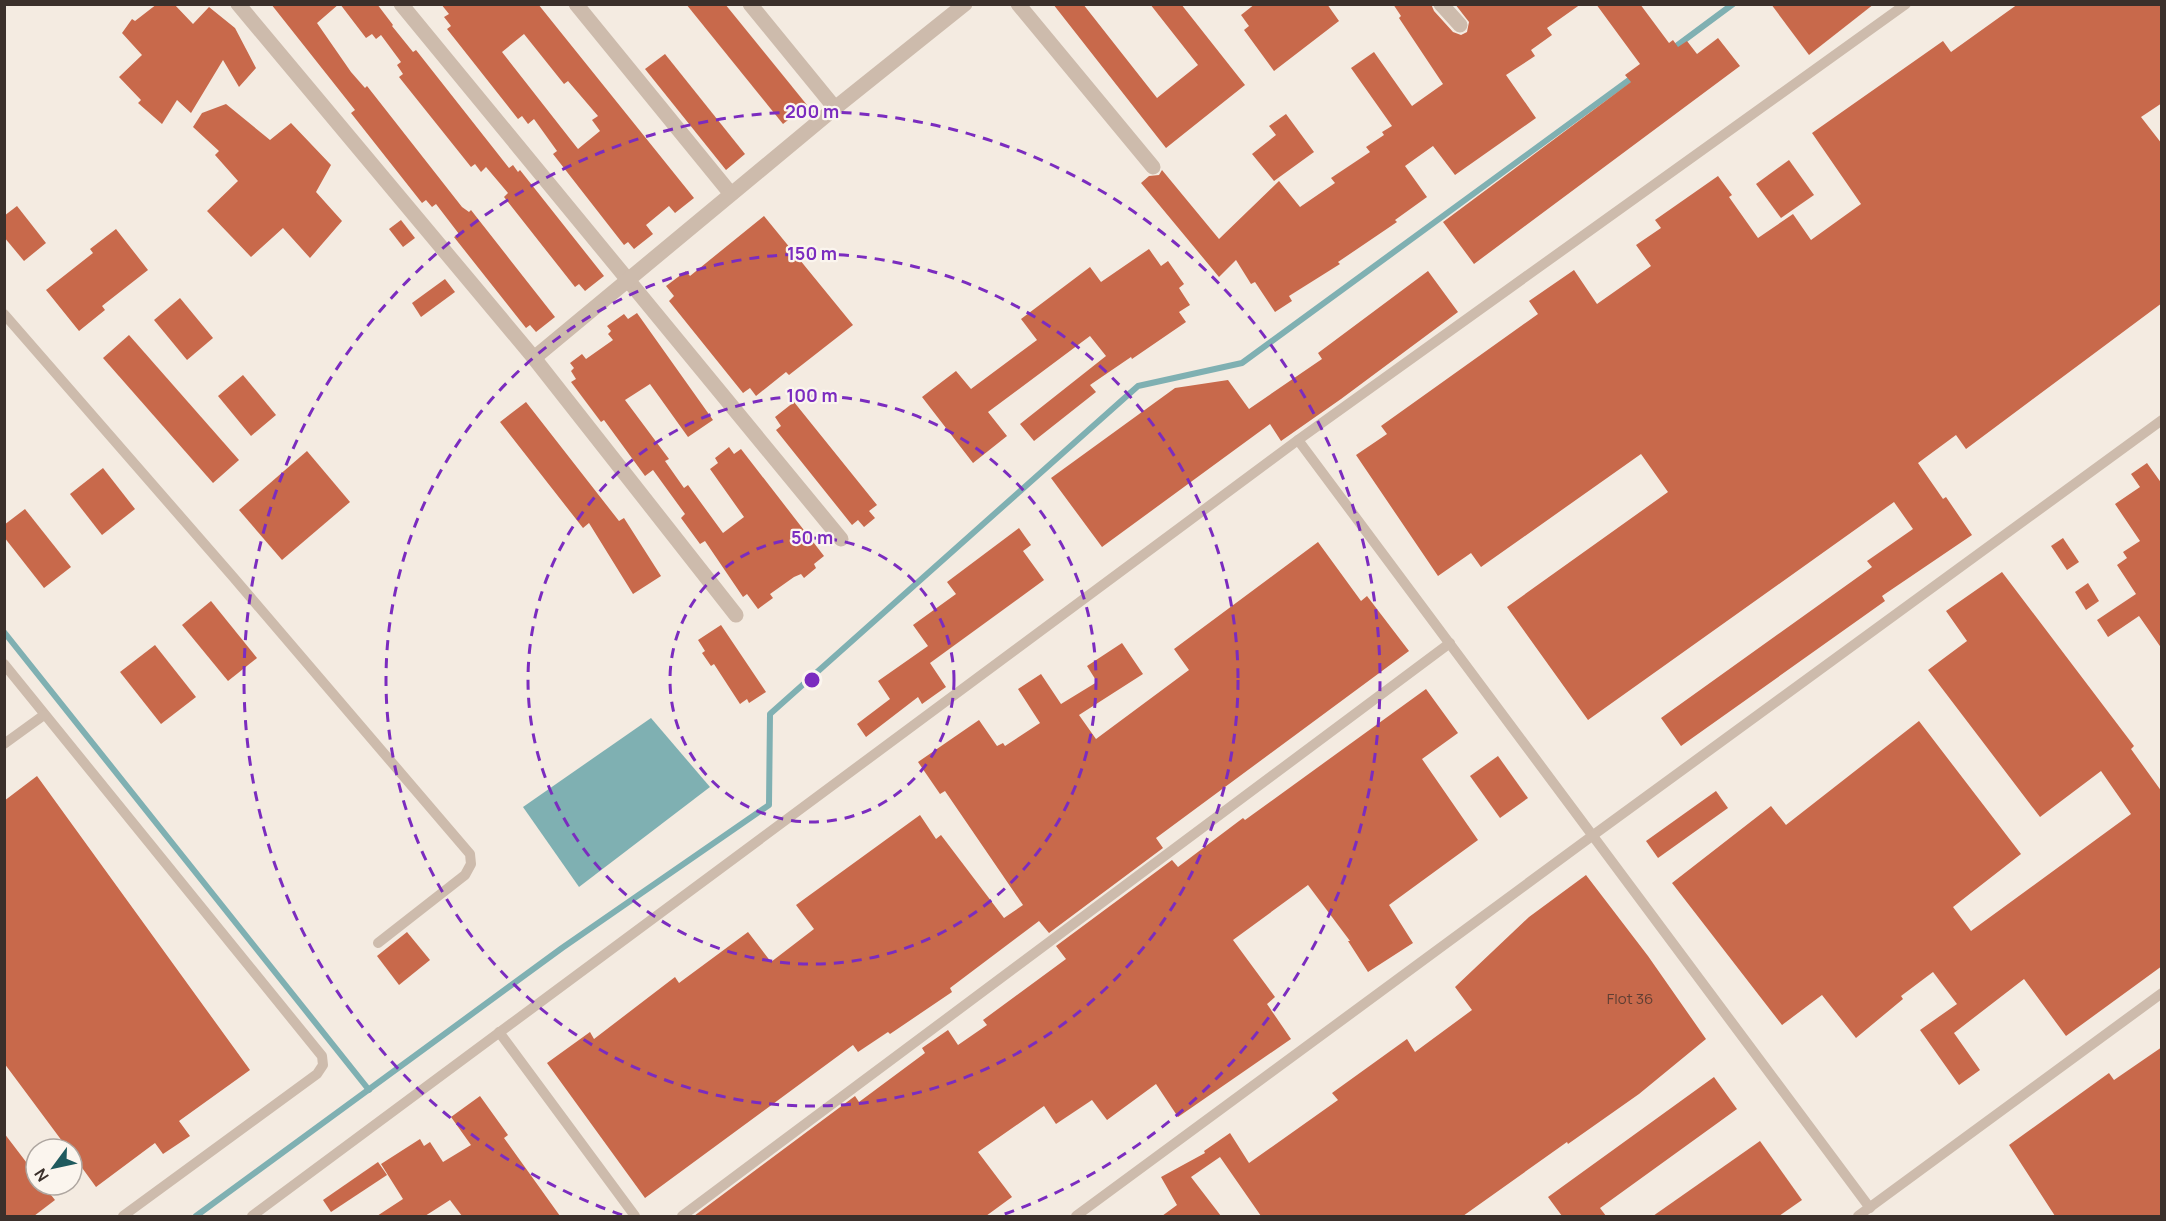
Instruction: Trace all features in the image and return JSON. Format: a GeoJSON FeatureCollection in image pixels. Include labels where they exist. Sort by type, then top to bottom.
{"type":"FeatureCollection","features":[{"type":"Feature","properties":{"kind":"street"},"geometry":{"type":"LineString","coordinates":[[238,4],[534,358],[736,615]]}},
{"type":"Feature","properties":{"kind":"street"},"geometry":{"type":"LineString","coordinates":[[401,4],[841,539]]}},
{"type":"Feature","properties":{"kind":"street"},"geometry":{"type":"LineString","coordinates":[[576,4],[731,194]]}},
{"type":"Feature","properties":{"kind":"street"},"geometry":{"type":"LineString","coordinates":[[750,4],[835,108]]}},
{"type":"Feature","properties":{"kind":"street"},"geometry":{"type":"LineString","coordinates":[[534,358],[835,108],[965,4]]}},
{"type":"Feature","properties":{"kind":"street"},"geometry":{"type":"LineString","coordinates":[[1017,4],[1153,167]]}},
{"type":"Feature","properties":{"kind":"street"},"geometry":{"type":"LineString","coordinates":[[1441,4],[1460,25]]}},
{"type":"Feature","properties":{"kind":"lane"},"geometry":{"type":"LineString","coordinates":[[252,1216],[1298,440],[1906,4]]}},
{"type":"Feature","properties":{"kind":"lane"},"geometry":{"type":"LineString","coordinates":[[4,314],[470,854],[471,864],[465,875],[378,943]]}},
{"type":"Feature","properties":{"kind":"lane"},"geometry":{"type":"LineString","coordinates":[[1076,1216],[2162,420]]}},
{"type":"Feature","properties":{"kind":"lane"},"geometry":{"type":"LineString","coordinates":[[1298,440],[1870,1208]]}},
{"type":"Feature","properties":{"kind":"lane"},"geometry":{"type":"LineString","coordinates":[[682,1216],[1450,643]]}},
{"type":"Feature","properties":{"kind":"lane"},"geometry":{"type":"LineString","coordinates":[[4,664],[322,1056],[323,1065],[317,1074],[123,1216]]}},
{"type":"Feature","properties":{"kind":"lane"},"geometry":{"type":"LineString","coordinates":[[4,744],[44,715]]}},
{"type":"Feature","properties":{"kind":"lane"},"geometry":{"type":"LineString","coordinates":[[1858,1216],[2162,993]]}},
{"type":"Feature","properties":{"kind":"lane"},"geometry":{"type":"LineString","coordinates":[[499,1032],[635,1216]]}},
{"type":"Feature","properties":{"kind":"water"},"geometry":{"type":"Polygon","coordinates":[[[651,718],[710,787],[579,887],[523,807],[651,718]]]}},
{"type":"Feature","properties":{"kind":"building"},"geometry":{"type":"Polygon","coordinates":[[[157,4],[174,4],[193,24],[209,7],[235,28],[256,68],[239,87],[223,60],[191,113],[177,100],[162,124],[138,103],[141,100],[119,77],[142,55],[122,33],[132,19],[135,21],[157,4]]]}},
{"type":"Feature","properties":{"kind":"building"},"geometry":{"type":"Polygon","coordinates":[[[271,4],[339,4],[317,23],[351,72],[365,88],[367,86],[462,207],[469,212],[471,210],[555,317],[536,332],[530,325],[526,328],[454,237],[459,234],[436,204],[432,207],[426,200],[422,203],[351,113],[355,110],[271,4]]]}},
{"type":"Feature","properties":{"kind":"building"},"geometry":{"type":"Polygon","coordinates":[[[340,4],[377,4],[392,26],[413,52],[416,50],[509,168],[513,165],[518,172],[520,170],[604,276],[585,291],[579,284],[575,287],[504,197],[508,193],[486,167],[481,172],[475,164],[471,167],[399,77],[403,74],[397,65],[401,62],[381,35],[376,39],[372,34],[366,38],[340,4]]]}},
{"type":"Feature","properties":{"kind":"building"},"geometry":{"type":"Polygon","coordinates":[[[441,4],[538,4],[694,198],[675,213],[669,206],[646,225],[653,234],[634,249],[628,242],[624,245],[553,154],[557,151],[534,119],[528,124],[522,116],[518,119],[447,29],[451,26],[444,17],[449,14],[441,4]],[[524,34],[502,52],[578,149],[600,131],[592,120],[598,116],[568,81],[564,84],[524,34]]]}},
{"type":"Feature","properties":{"kind":"building"},"geometry":{"type":"Polygon","coordinates":[[[686,4],[725,4],[807,105],[783,124],[686,4]]]}},
{"type":"Feature","properties":{"kind":"building"},"geometry":{"type":"Polygon","coordinates":[[[1053,4],[1083,4],[1157,98],[1198,65],[1150,4],[1181,4],[1245,85],[1166,148],[1053,4]]]}},
{"type":"Feature","properties":{"kind":"building"},"geometry":{"type":"Polygon","coordinates":[[[1255,4],[1327,4],[1339,21],[1274,71],[1244,30],[1249,26],[1241,15],[1255,4]]]}},
{"type":"Feature","properties":{"kind":"building"},"geometry":{"type":"Polygon","coordinates":[[[1393,4],[1431,4],[1434,11],[1453,32],[1461,35],[1467,32],[1469,22],[1455,4],[1581,4],[1547,28],[1552,35],[1531,50],[1535,56],[1506,75],[1536,118],[1455,175],[1433,146],[1405,166],[1427,197],[1395,220],[1397,222],[1338,262],[1340,264],[1289,296],[1292,301],[1275,312],[1255,282],[1251,284],[1236,260],[1219,277],[1141,183],[1149,176],[1159,175],[1162,170],[1219,239],[1279,181],[1300,207],[1335,183],[1331,178],[1370,152],[1366,147],[1384,135],[1382,132],[1392,126],[1351,68],[1374,52],[1412,106],[1443,84],[1399,18],[1401,16],[1393,4]]]}},
{"type":"Feature","properties":{"kind":"building"},"geometry":{"type":"Polygon","coordinates":[[[1596,4],[1640,4],[1669,43],[1673,40],[1678,47],[1687,41],[1697,54],[1718,38],[1740,66],[1474,264],[1443,222],[1631,82],[1625,75],[1640,64],[1596,4]]]}},
{"type":"Feature","properties":{"kind":"building"},"geometry":{"type":"Polygon","coordinates":[[[1771,4],[1874,4],[1809,55],[1771,4]]]}},
{"type":"Feature","properties":{"kind":"building"},"geometry":{"type":"Polygon","coordinates":[[[2018,4],[2162,4],[2162,103],[2141,117],[2162,144],[2162,303],[1966,449],[1956,435],[1918,463],[1943,499],[1946,497],[1972,535],[1882,596],[1885,601],[1681,746],[1661,718],[1872,567],[1867,561],[1913,529],[1894,502],[1588,720],[1507,607],[1668,492],[1641,454],[1481,567],[1471,553],[1438,576],[1356,455],[1387,434],[1381,426],[1538,314],[1529,301],[1574,270],[1597,304],[1651,266],[1636,245],[1661,228],[1655,220],[1718,176],[1732,195],[1729,197],[1758,238],[1793,214],[1811,240],[1861,204],[1812,133],[1943,41],[1951,52],[2018,4]]]}},
{"type":"Feature","properties":{"kind":"building"},"geometry":{"type":"Polygon","coordinates":[[[665,54],[745,154],[726,170],[645,69],[665,54]]]}},
{"type":"Feature","properties":{"kind":"building"},"geometry":{"type":"Polygon","coordinates":[[[226,104],[270,140],[291,123],[331,165],[316,192],[342,221],[310,258],[283,228],[251,257],[207,211],[238,181],[215,155],[219,151],[193,127],[202,113],[226,104]]]}},
{"type":"Feature","properties":{"kind":"building"},"geometry":{"type":"Polygon","coordinates":[[[1286,114],[1314,152],[1274,181],[1252,154],[1276,135],[1269,126],[1286,114]]]}},
{"type":"Feature","properties":{"kind":"building"},"geometry":{"type":"Polygon","coordinates":[[[1789,160],[1814,195],[1781,218],[1756,184],[1789,160]]]}},
{"type":"Feature","properties":{"kind":"building"},"geometry":{"type":"Polygon","coordinates":[[[17,206],[46,243],[24,261],[4,237],[4,216],[17,206]]]}},
{"type":"Feature","properties":{"kind":"building"},"geometry":{"type":"Polygon","coordinates":[[[764,216],[853,325],[789,375],[786,372],[756,396],[750,388],[743,393],[669,301],[674,296],[666,286],[686,271],[690,276],[764,216]]]}},
{"type":"Feature","properties":{"kind":"building"},"geometry":{"type":"Polygon","coordinates":[[[401,220],[415,238],[403,247],[389,229],[401,220]]]}},
{"type":"Feature","properties":{"kind":"building"},"geometry":{"type":"Polygon","coordinates":[[[116,229],[148,270],[102,306],[105,310],[79,331],[46,290],[93,253],[90,249],[116,229]]]}},
{"type":"Feature","properties":{"kind":"building"},"geometry":{"type":"Polygon","coordinates":[[[1149,249],[1161,266],[1168,261],[1184,284],[1179,288],[1190,305],[1179,312],[1186,322],[1090,385],[1096,392],[1034,441],[1020,424],[1106,356],[1090,336],[988,412],[1007,436],[973,463],[922,397],[956,371],[971,389],[1037,340],[1021,319],[1090,267],[1101,282],[1149,249]]]}},
{"type":"Feature","properties":{"kind":"building"},"geometry":{"type":"Polygon","coordinates":[[[1428,271],[1458,312],[1281,441],[1270,424],[1102,547],[1051,478],[1175,388],[1228,380],[1249,409],[1322,359],[1318,353],[1428,271]]]}},
{"type":"Feature","properties":{"kind":"building"},"geometry":{"type":"Polygon","coordinates":[[[445,279],[455,292],[421,317],[412,303],[445,279]]]}},
{"type":"Feature","properties":{"kind":"building"},"geometry":{"type":"Polygon","coordinates":[[[180,298],[213,338],[187,360],[154,320],[180,298]]]}},
{"type":"Feature","properties":{"kind":"building"},"geometry":{"type":"Polygon","coordinates":[[[637,313],[713,420],[688,437],[650,384],[625,400],[669,459],[665,461],[684,488],[688,485],[723,533],[744,517],[710,469],[718,463],[715,458],[729,447],[734,454],[741,449],[824,556],[814,564],[816,568],[804,578],[801,574],[794,577],[770,594],[773,598],[758,609],[747,594],[743,597],[705,541],[700,544],[681,518],[685,514],[653,470],[645,476],[604,420],[601,422],[571,382],[576,379],[571,371],[574,368],[570,363],[582,354],[586,359],[613,340],[608,334],[611,331],[607,326],[624,314],[628,319],[637,313]]]}},
{"type":"Feature","properties":{"kind":"building"},"geometry":{"type":"Polygon","coordinates":[[[129,335],[239,460],[213,483],[103,358],[129,335]]]}},
{"type":"Feature","properties":{"kind":"building"},"geometry":{"type":"Polygon","coordinates":[[[243,375],[276,415],[251,436],[218,396],[243,375]]]}},
{"type":"Feature","properties":{"kind":"building"},"geometry":{"type":"Polygon","coordinates":[[[526,402],[619,521],[624,518],[661,576],[633,594],[589,523],[583,528],[500,422],[526,402]]]}},
{"type":"Feature","properties":{"kind":"building"},"geometry":{"type":"Polygon","coordinates":[[[794,402],[877,505],[869,511],[875,518],[864,527],[858,520],[852,525],[776,430],[781,426],[775,417],[794,402]]]}},
{"type":"Feature","properties":{"kind":"building"},"geometry":{"type":"Polygon","coordinates":[[[307,451],[350,502],[282,560],[239,510],[307,451]]]}},
{"type":"Feature","properties":{"kind":"building"},"geometry":{"type":"Polygon","coordinates":[[[2147,463],[2162,484],[2162,649],[2139,616],[2108,637],[2097,620],[2136,594],[2117,565],[2127,558],[2123,552],[2140,541],[2115,504],[2140,487],[2131,474],[2147,463]]]}},
{"type":"Feature","properties":{"kind":"building"},"geometry":{"type":"Polygon","coordinates":[[[103,468],[135,509],[102,535],[70,494],[103,468]]]}},
{"type":"Feature","properties":{"kind":"building"},"geometry":{"type":"Polygon","coordinates":[[[25,509],[71,567],[44,588],[4,537],[4,525],[25,509]]]}},
{"type":"Feature","properties":{"kind":"building"},"geometry":{"type":"Polygon","coordinates":[[[1019,528],[1031,545],[1023,551],[1044,580],[930,663],[946,687],[922,704],[918,697],[866,737],[857,724],[890,699],[878,681],[928,646],[913,625],[956,594],[947,582],[1019,528]]]}},
{"type":"Feature","properties":{"kind":"building"},"geometry":{"type":"Polygon","coordinates":[[[2063,538],[2079,562],[2067,570],[2051,546],[2063,538]]]}},
{"type":"Feature","properties":{"kind":"building"},"geometry":{"type":"Polygon","coordinates":[[[1318,542],[1361,601],[1367,596],[1409,651],[1156,838],[1163,848],[1049,933],[1039,921],[950,988],[952,992],[890,1034],[888,1032],[858,1052],[853,1045],[645,1198],[547,1063],[590,1032],[594,1039],[675,977],[679,983],[748,932],[771,962],[814,929],[796,905],[920,815],[936,839],[941,835],[1004,918],[1023,905],[945,791],[940,794],[918,762],[979,720],[997,746],[1003,743],[1005,746],[1040,723],[1018,689],[1041,674],[1061,704],[1097,682],[1087,666],[1122,643],[1143,674],[1079,715],[1096,739],[1189,670],[1174,649],[1318,542]]]}},
{"type":"Feature","properties":{"kind":"building"},"geometry":{"type":"Polygon","coordinates":[[[2002,572],[2134,746],[2131,749],[2162,792],[2162,966],[2066,1036],[2024,979],[1954,1033],[1980,1070],[1959,1085],[1920,1030],[1957,1004],[1933,972],[1901,996],[1903,999],[1856,1038],[1822,995],[1782,1025],[1672,883],[1771,806],[1786,825],[1919,721],[2021,854],[1953,907],[1971,931],[2131,814],[2101,771],[2040,817],[1928,670],[1967,641],[1946,611],[2002,572]]]}},
{"type":"Feature","properties":{"kind":"building"},"geometry":{"type":"Polygon","coordinates":[[[2088,583],[2099,601],[2086,610],[2075,592],[2088,583]]]}},
{"type":"Feature","properties":{"kind":"building"},"geometry":{"type":"Polygon","coordinates":[[[211,601],[257,658],[228,681],[182,625],[211,601]]]}},
{"type":"Feature","properties":{"kind":"building"},"geometry":{"type":"Polygon","coordinates":[[[721,625],[766,692],[749,703],[747,699],[740,704],[714,664],[711,666],[702,653],[705,651],[698,640],[721,625]]]}},
{"type":"Feature","properties":{"kind":"building"},"geometry":{"type":"Polygon","coordinates":[[[155,645],[196,697],[161,724],[120,672],[155,645]]]}},
{"type":"Feature","properties":{"kind":"building"},"geometry":{"type":"Polygon","coordinates":[[[1426,689],[1458,733],[1422,759],[1478,840],[1389,905],[1413,943],[1368,972],[1348,941],[1350,941],[1308,885],[1233,940],[1275,997],[1267,1004],[1291,1039],[1178,1117],[1156,1084],[1107,1120],[1092,1100],[1056,1124],[1044,1106],[978,1152],[1012,1197],[986,1216],[694,1216],[855,1096],[859,1102],[925,1053],[922,1048],[948,1030],[958,1045],[987,1025],[983,1020],[1066,959],[1056,946],[1172,860],[1178,867],[1243,818],[1245,820],[1426,689]]]}},
{"type":"Feature","properties":{"kind":"building"},"geometry":{"type":"Polygon","coordinates":[[[1498,756],[1528,798],[1500,818],[1470,776],[1498,756]]]}},
{"type":"Feature","properties":{"kind":"building"},"geometry":{"type":"Polygon","coordinates":[[[37,776],[250,1070],[179,1121],[190,1136],[163,1154],[155,1143],[96,1187],[84,1170],[84,1137],[59,1137],[4,1063],[4,801],[37,776]]]}},
{"type":"Feature","properties":{"kind":"building"},"geometry":{"type":"Polygon","coordinates":[[[1716,791],[1728,808],[1658,858],[1646,841],[1716,791]]]}},
{"type":"Feature","properties":{"kind":"building"},"geometry":{"type":"Polygon","coordinates":[[[1586,875],[1648,956],[1706,1039],[1639,1094],[1463,1216],[1261,1216],[1220,1157],[1191,1177],[1221,1216],[1162,1216],[1177,1205],[1161,1177],[1205,1153],[1204,1151],[1230,1133],[1249,1163],[1338,1100],[1332,1093],[1407,1039],[1415,1052],[1472,1010],[1455,987],[1529,917],[1586,875]]]}},
{"type":"Feature","properties":{"kind":"building"},"geometry":{"type":"Polygon","coordinates":[[[407,932],[430,960],[399,985],[377,956],[407,932]]]}},
{"type":"Feature","properties":{"kind":"building"},"geometry":{"type":"Polygon","coordinates":[[[2162,1047],[2162,1216],[2055,1216],[2009,1145],[2109,1073],[2114,1080],[2162,1047]]]}},
{"type":"Feature","properties":{"kind":"building"},"geometry":{"type":"Polygon","coordinates":[[[1714,1077],[1737,1109],[1600,1208],[1606,1216],[1562,1216],[1548,1197],[1714,1077]]]}},
{"type":"Feature","properties":{"kind":"building"},"geometry":{"type":"Polygon","coordinates":[[[480,1096],[508,1135],[504,1138],[560,1216],[462,1216],[450,1200],[425,1216],[377,1216],[403,1199],[381,1164],[420,1139],[424,1146],[430,1142],[443,1162],[471,1145],[451,1117],[480,1096]]]}},
{"type":"Feature","properties":{"kind":"building"},"geometry":{"type":"Polygon","coordinates":[[[4,1133],[24,1159],[24,1197],[53,1197],[55,1200],[34,1216],[4,1216],[4,1133]]]}},
{"type":"Feature","properties":{"kind":"building"},"geometry":{"type":"Polygon","coordinates":[[[1760,1141],[1802,1200],[1779,1216],[1653,1216],[1760,1141]]]}},
{"type":"Feature","properties":{"kind":"building"},"geometry":{"type":"Polygon","coordinates":[[[378,1162],[387,1175],[331,1212],[323,1200],[378,1162]]]}},
{"type":"Feature","properties":{"kind":"waterway"},"geometry":{"type":"LineString","coordinates":[[1671,50],[1733,4]]}},
{"type":"Feature","properties":{"kind":"waterway"},"geometry":{"type":"LineString","coordinates":[[196,1216],[562,948],[769,805],[770,714],[1138,386],[1242,363],[1636,75]]}},
{"type":"Feature","properties":{"kind":"waterway"},"geometry":{"type":"LineString","coordinates":[[4,632],[369,1090]]}}]}
